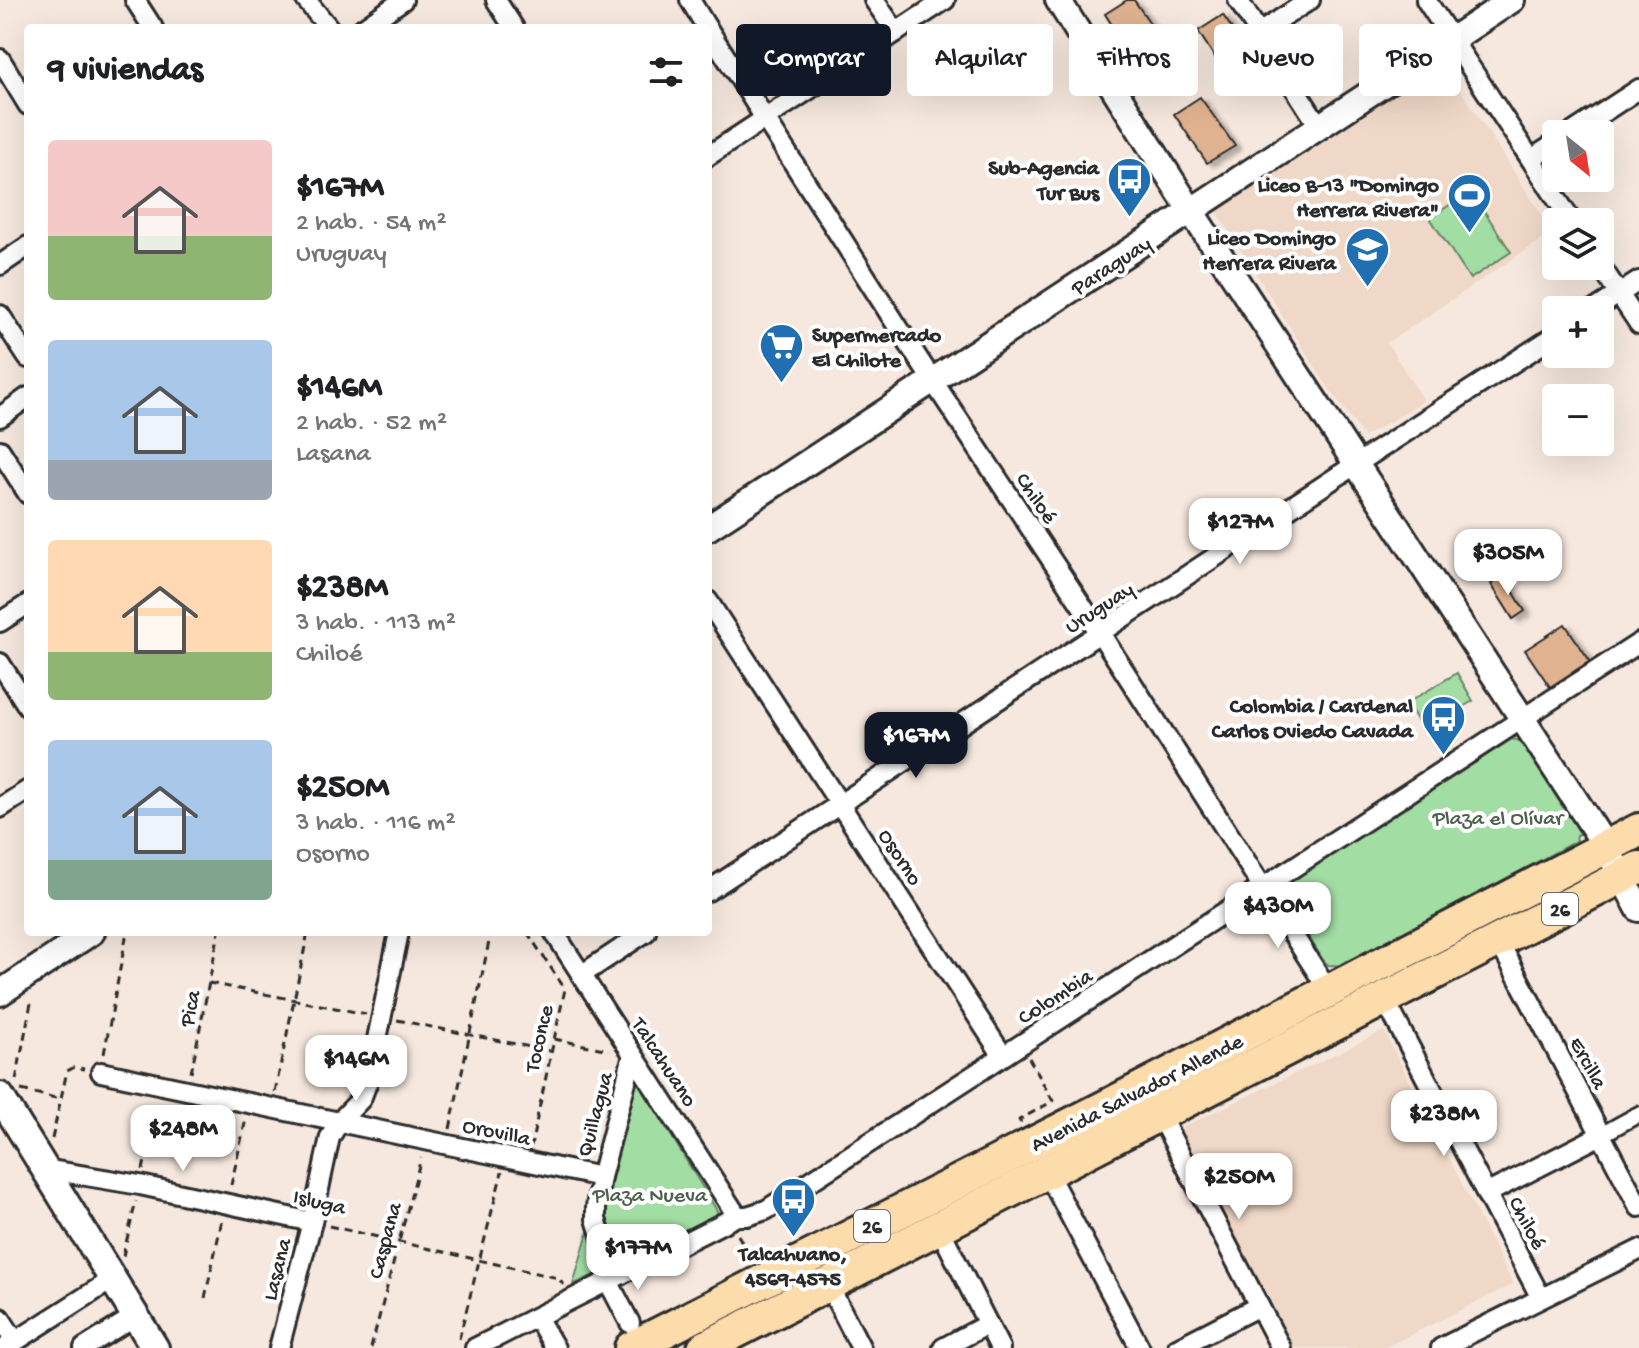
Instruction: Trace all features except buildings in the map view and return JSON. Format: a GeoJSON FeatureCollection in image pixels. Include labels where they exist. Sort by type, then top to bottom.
{"type":"FeatureCollection","features":[{"type":"Feature","properties":{"kind":"highway","name":"Avenida Salvador Allende"},"geometry":{"type":"LineString","coordinates":[[718,1345],[939,1227],[1040,1158],[1329,991],[1639,830]]}},
{"type":"Feature","properties":{"kind":"highway","name":"Avenida Salvador Allende"},"geometry":{"type":"LineString","coordinates":[[631,1335],[764,1281],[1040,1158],[1159,1114],[1630,872]]}},
{"type":"Feature","properties":{"kind":"main road"},"geometry":{"type":"LineString","coordinates":[[0,1096],[155,1348]]}},
{"type":"Feature","properties":{"kind":"street"},"geometry":{"type":"LineString","coordinates":[[135,0],[150,24]]}},
{"type":"Feature","properties":{"kind":"street"},"geometry":{"type":"LineString","coordinates":[[306,0],[326,24]]}},
{"type":"Feature","properties":{"kind":"street"},"geometry":{"type":"LineString","coordinates":[[369,24],[403,0]]}},
{"type":"Feature","properties":{"kind":"street"},"geometry":{"type":"LineString","coordinates":[[496,0],[511,24]]}},
{"type":"Feature","properties":{"kind":"street","name":"Chiloé"},"geometry":{"type":"LineString","coordinates":[[690,0],[705,24]]}},
{"type":"Feature","properties":{"kind":"street"},"geometry":{"type":"LineString","coordinates":[[874,0],[896,32]]}},
{"type":"Feature","properties":{"kind":"street"},"geometry":{"type":"LineString","coordinates":[[712,153],[945,0]]}},
{"type":"Feature","properties":{"kind":"street"},"geometry":{"type":"LineString","coordinates":[[1058,0],[1191,211],[1606,847],[1630,872],[1639,909]]}},
{"type":"Feature","properties":{"kind":"street"},"geometry":{"type":"LineString","coordinates":[[1238,0],[1253,24]]}},
{"type":"Feature","properties":{"kind":"street"},"geometry":{"type":"LineString","coordinates":[[1273,24],[1310,0]]}},
{"type":"Feature","properties":{"kind":"street"},"geometry":{"type":"LineString","coordinates":[[1426,0],[1442,24]]}},
{"type":"Feature","properties":{"kind":"street","name":"Paraguay"},"geometry":{"type":"LineString","coordinates":[[1461,33],[1512,0]]}},
{"type":"Feature","properties":{"kind":"street","name":"Chiloé"},"geometry":{"type":"LineString","coordinates":[[712,34],[932,381],[1100,633],[1329,991]]}},
{"type":"Feature","properties":{"kind":"street"},"geometry":{"type":"LineString","coordinates":[[1461,53],[1563,208]]}},
{"type":"Feature","properties":{"kind":"street"},"geometry":{"type":"LineString","coordinates":[[0,59],[24,98]]}},
{"type":"Feature","properties":{"kind":"street"},"geometry":{"type":"LineString","coordinates":[[1591,120],[1639,89]]}},
{"type":"Feature","properties":{"kind":"street"},"geometry":{"type":"LineString","coordinates":[[1300,96],[1319,126]]}},
{"type":"Feature","properties":{"kind":"street","name":"Paraguay"},"geometry":{"type":"LineString","coordinates":[[712,525],[1365,96]]}},
{"type":"Feature","properties":{"kind":"street"},"geometry":{"type":"LineString","coordinates":[[1531,159],[1542,152]]}},
{"type":"Feature","properties":{"kind":"street"},"geometry":{"type":"LineString","coordinates":[[0,265],[24,249]]}},
{"type":"Feature","properties":{"kind":"street"},"geometry":{"type":"LineString","coordinates":[[1610,280],[1639,324]]}},
{"type":"Feature","properties":{"kind":"street"},"geometry":{"type":"LineString","coordinates":[[1614,297],[1639,281]]}},
{"type":"Feature","properties":{"kind":"street"},"geometry":{"type":"LineString","coordinates":[[0,315],[24,352]]}},
{"type":"Feature","properties":{"kind":"street","name":"Uruguay"},"geometry":{"type":"LineString","coordinates":[[712,888],[1542,344]]}},
{"type":"Feature","properties":{"kind":"street"},"geometry":{"type":"LineString","coordinates":[[0,417],[24,400]]}},
{"type":"Feature","properties":{"kind":"street"},"geometry":{"type":"LineString","coordinates":[[0,450],[20,465]]}},
{"type":"Feature","properties":{"kind":"street"},"geometry":{"type":"LineString","coordinates":[[0,622],[24,607]]}},
{"type":"Feature","properties":{"kind":"street","name":"Osorno"},"geometry":{"type":"LineString","coordinates":[[712,607],[1003,1056]]}},
{"type":"Feature","properties":{"kind":"street","name":"Colombia"},"geometry":{"type":"LineString","coordinates":[[466,1345],[537,1317],[734,1218],[766,1210],[1639,643]]}},
{"type":"Feature","properties":{"kind":"street"},"geometry":{"type":"LineString","coordinates":[[0,663],[24,701]]}},
{"type":"Feature","properties":{"kind":"street"},"geometry":{"type":"LineString","coordinates":[[0,808],[24,793]]}},
{"type":"Feature","properties":{"kind":"street"},"geometry":{"type":"LineString","coordinates":[[0,993],[86,936]]}},
{"type":"Feature","properties":{"kind":"street","name":"Lasana"},"geometry":{"type":"LineString","coordinates":[[279,1348],[312,1222],[330,1137],[361,1099],[369,1078],[398,936]]}},
{"type":"Feature","properties":{"kind":"street","name":"Talcahuano"},"geometry":{"type":"LineString","coordinates":[[557,936],[734,1218]]}},
{"type":"Feature","properties":{"kind":"street"},"geometry":{"type":"LineString","coordinates":[[581,975],[640,936]]}},
{"type":"Feature","properties":{"kind":"street","name":"Ercilla"},"geometry":{"type":"LineString","coordinates":[[1498,940],[1639,1207]]}},
{"type":"Feature","properties":{"kind":"street","name":"Chiloé"},"geometry":{"type":"LineString","coordinates":[[1384,998],[1541,1298]]}},
{"type":"Feature","properties":{"kind":"street","name":"Quillagua"},"geometry":{"type":"LineString","coordinates":[[631,1335],[596,1219],[596,1207],[633,1055]]}},
{"type":"Feature","properties":{"kind":"street","name":"Orovilla"},"geometry":{"type":"LineString","coordinates":[[101,1072],[601,1177]]}},
{"type":"Feature","properties":{"kind":"street"},"geometry":{"type":"LineString","coordinates":[[1159,1114],[1281,1348]]}},
{"type":"Feature","properties":{"kind":"street"},"geometry":{"type":"LineString","coordinates":[[1486,1194],[1639,1114]]}},
{"type":"Feature","properties":{"kind":"street"},"geometry":{"type":"LineString","coordinates":[[1040,1158],[1140,1348]]}},
{"type":"Feature","properties":{"kind":"street","name":"Isluga"},"geometry":{"type":"LineString","coordinates":[[45,1169],[140,1185],[312,1222]]}},
{"type":"Feature","properties":{"kind":"street"},"geometry":{"type":"LineString","coordinates":[[939,1227],[1000,1348]]}},
{"type":"Feature","properties":{"kind":"street"},"geometry":{"type":"LineString","coordinates":[[1441,1348],[1463,1342],[1541,1298],[1639,1250]]}},
{"type":"Feature","properties":{"kind":"street"},"geometry":{"type":"LineString","coordinates":[[0,1318],[10,1345],[113,1279]]}},
{"type":"Feature","properties":{"kind":"street"},"geometry":{"type":"LineString","coordinates":[[828,1284],[861,1348]]}},
{"type":"Feature","properties":{"kind":"street"},"geometry":{"type":"LineString","coordinates":[[1177,1348],[1259,1306]]}},
{"type":"Feature","properties":{"kind":"street"},"geometry":{"type":"LineString","coordinates":[[84,1348],[135,1316]]}},
{"type":"Feature","properties":{"kind":"street"},"geometry":{"type":"LineString","coordinates":[[537,1317],[555,1348]]}},
{"type":"Feature","properties":{"kind":"street"},"geometry":{"type":"LineString","coordinates":[[943,1348],[988,1324]]}},
{"type":"Feature","properties":{"kind":"path"},"geometry":{"type":"LineString","coordinates":[[101,1072],[126,936]]}},
{"type":"Feature","properties":{"kind":"path","name":"Pica"},"geometry":{"type":"LineString","coordinates":[[188,1089],[218,936]]}},
{"type":"Feature","properties":{"kind":"path"},"geometry":{"type":"LineString","coordinates":[[272,1107],[307,936]]}},
{"type":"Feature","properties":{"kind":"path"},"geometry":{"type":"LineString","coordinates":[[447,1144],[490,936]]}},
{"type":"Feature","properties":{"kind":"path","name":"Toconce"},"geometry":{"type":"LineString","coordinates":[[528,1161],[565,989],[530,936]]}},
{"type":"Feature","properties":{"kind":"path"},"geometry":{"type":"LineString","coordinates":[[38,968],[14,1089],[60,1099]]}},
{"type":"Feature","properties":{"kind":"path"},"geometry":{"type":"LineString","coordinates":[[554,1039],[633,1055]]}},
{"type":"Feature","properties":{"kind":"path"},"geometry":{"type":"LineString","coordinates":[[1021,1044],[1053,1101],[1019,1120],[1040,1158]]}},
{"type":"Feature","properties":{"kind":"path"},"geometry":{"type":"LineString","coordinates":[[45,1169],[69,1069]]}},
{"type":"Feature","properties":{"kind":"path","name":"Caspana"},"geometry":{"type":"LineString","coordinates":[[371,1348],[426,1140]]}},
{"type":"Feature","properties":{"kind":"path"},"geometry":{"type":"LineString","coordinates":[[466,1345],[480,1262],[505,1157]]}},
{"type":"Feature","properties":{"kind":"path"},"geometry":{"type":"LineString","coordinates":[[734,1218],[764,1281]]}},
{"type":"Feature","properties":{"kind":"path","name":"Isluga"},"geometry":{"type":"LineString","coordinates":[[312,1222],[558,1278],[573,1299]]}},
{"type":"Feature","properties":{"kind":"shaded area","name":"Liceo Domingo Herrera Rivera"},"geometry":{"type":"Polygon","coordinates":[[[1461,90],[1542,215],[1542,239],[1387,343],[1424,401],[1364,437],[1326,384],[1217,212],[1390,96],[1461,96],[1461,90]]]}},
{"type":"Feature","properties":{"kind":"shaded area"},"geometry":{"type":"Polygon","coordinates":[[[1384,1031],[1513,1284],[1384,1348],[1292,1348],[1179,1129],[1384,1031]]]}},
{"type":"Feature","properties":{"kind":"green space","name":"Liceo B-13 \"Domingo Herrera Rivera\""},"geometry":{"type":"Polygon","coordinates":[[[1471,191],[1511,252],[1470,279],[1430,218],[1471,191]]]}},
{"type":"Feature","properties":{"kind":"green space"},"geometry":{"type":"Polygon","coordinates":[[[1457,673],[1473,701],[1423,730],[1407,703],[1457,673]]]}},
{"type":"Feature","properties":{"kind":"green space","name":"Plaza el Olívar"},"geometry":{"type":"Polygon","coordinates":[[[1512,739],[1523,739],[1583,832],[1577,835],[1576,841],[1345,966],[1328,965],[1283,894],[1286,883],[1512,739]]]}},
{"type":"Feature","properties":{"kind":"green space","name":"Plaza Nueva"},"geometry":{"type":"Polygon","coordinates":[[[633,1073],[719,1214],[573,1285],[633,1073]]]}},
{"type":"Feature","properties":{"kind":"place","name":"Sub-Agencia Tur Bus"},"geometry":{"type":"Point","coordinates":[1130,218]}},
{"type":"Feature","properties":{"kind":"place","name":"Liceo B-13 \"Domingo Herrera Rivera\""},"geometry":{"type":"Point","coordinates":[1470,235]}},
{"type":"Feature","properties":{"kind":"place","name":"Liceo Domingo Herrera Rivera"},"geometry":{"type":"Point","coordinates":[1367,288]}},
{"type":"Feature","properties":{"kind":"place","name":"Supermercado El Chilote"},"geometry":{"type":"Point","coordinates":[781,385]}},
{"type":"Feature","properties":{"kind":"place","name":"Colombia / Cardenal Carlos Oviedo Cavada"},"geometry":{"type":"Point","coordinates":[1444,756]}},
{"type":"Feature","properties":{"kind":"place","name":"Talcahuano, 4569-4575"},"geometry":{"type":"Point","coordinates":[793,1238]}}]}
